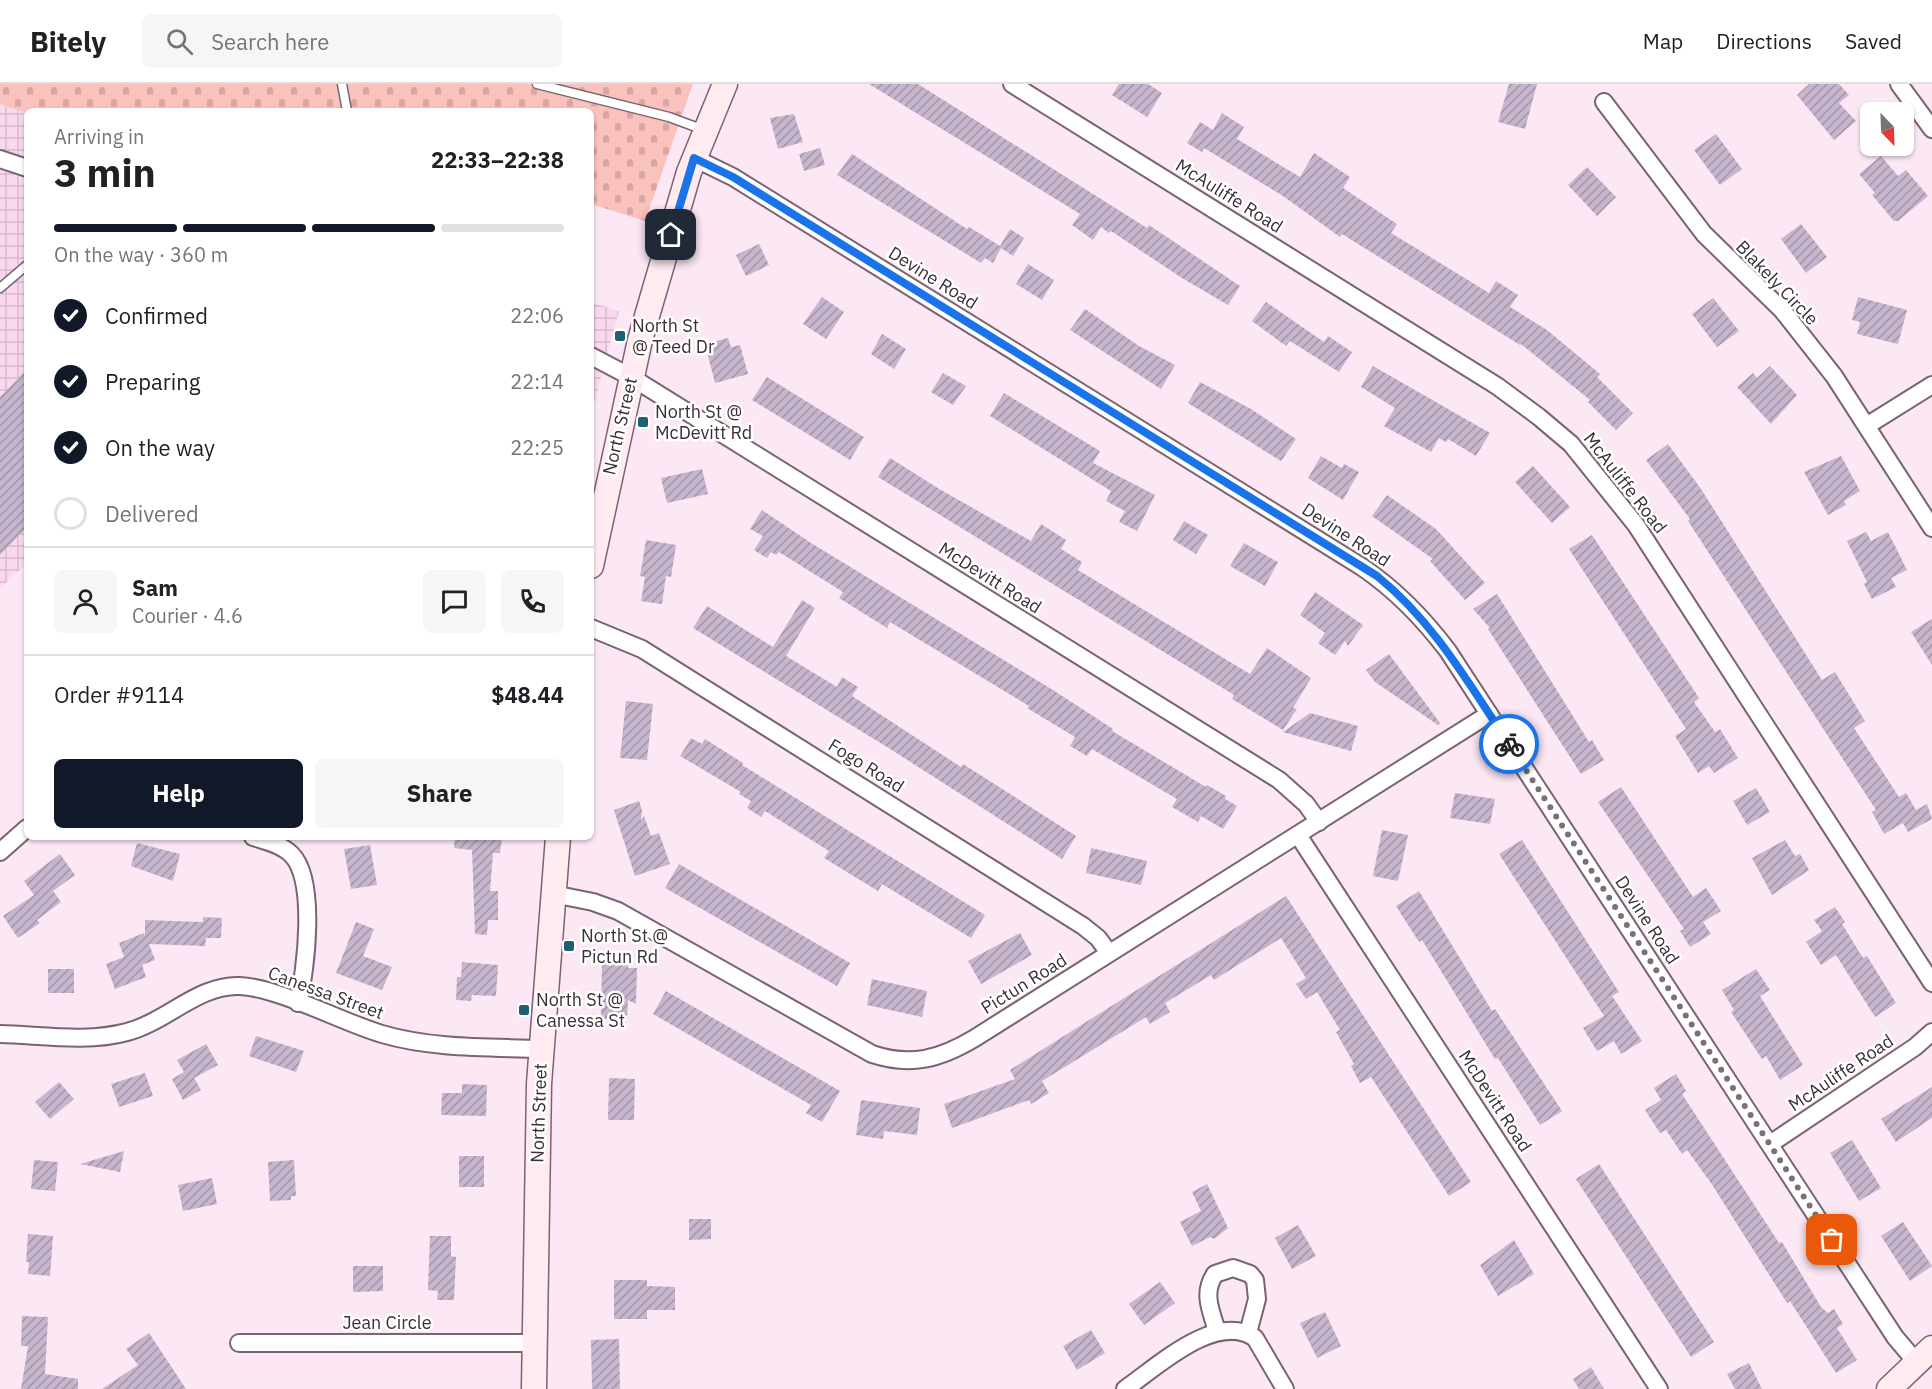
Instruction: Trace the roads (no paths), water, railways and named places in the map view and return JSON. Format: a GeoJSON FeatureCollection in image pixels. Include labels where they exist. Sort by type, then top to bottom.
{"type":"FeatureCollection","features":[{"type":"Feature","properties":{"kind":"main road","name":"North Street"},"geometry":{"type":"LineString","coordinates":[[594,552],[631,377],[694,158],[725,84]]}},
{"type":"Feature","properties":{"kind":"main road","name":"North Street"},"geometry":{"type":"LineString","coordinates":[[534,1389],[541,1049],[558,840]]}},
{"type":"Feature","properties":{"kind":"main road"},"geometry":{"type":"LineString","coordinates":[[1889,1389],[1924,1355]]}},
{"type":"Feature","properties":{"kind":"street","name":"McAuliffe Road"},"geometry":{"type":"LineString","coordinates":[[1012,84],[1497,386],[1520,401],[1571,444],[1616,498],[1673,579],[1932,983]]}},
{"type":"Feature","properties":{"kind":"street"},"geometry":{"type":"LineString","coordinates":[[1899,84],[1932,129]]}},
{"type":"Feature","properties":{"kind":"street","name":"Blakely Circle"},"geometry":{"type":"LineString","coordinates":[[1604,102],[1710,240],[1791,321],[1868,425],[1932,528]]}},
{"type":"Feature","properties":{"kind":"street","name":"Devine Road"},"geometry":{"type":"LineString","coordinates":[[694,158],[733,177],[1377,576],[1428,625],[1489,714],[1895,1337],[1924,1355]]}},
{"type":"Feature","properties":{"kind":"street"},"geometry":{"type":"LineString","coordinates":[[0,159],[24,167]]}},
{"type":"Feature","properties":{"kind":"street","name":"McDevitt Road"},"geometry":{"type":"LineString","coordinates":[[594,358],[631,377],[1279,780],[1306,804],[1319,822]]}},
{"type":"Feature","properties":{"kind":"street"},"geometry":{"type":"LineString","coordinates":[[1868,425],[1932,386]]}},
{"type":"Feature","properties":{"kind":"street","name":"Fogo Road"},"geometry":{"type":"LineString","coordinates":[[594,629],[642,649],[1033,894],[1091,931],[1109,953]]}},
{"type":"Feature","properties":{"kind":"street","name":"Pictun Road"},"geometry":{"type":"LineString","coordinates":[[553,894],[594,902],[618,911],[858,1047],[899,1061],[925,1060],[948,1053],[1489,714]]}},
{"type":"Feature","properties":{"kind":"street"},"geometry":{"type":"LineString","coordinates":[[0,852],[24,831]]}},
{"type":"Feature","properties":{"kind":"street","name":"McDevitt Road"},"geometry":{"type":"LineString","coordinates":[[1298,835],[1659,1389]]}},
{"type":"Feature","properties":{"kind":"street"},"geometry":{"type":"LineString","coordinates":[[260,840],[291,854],[302,874],[306,900],[305,964],[298,1003]]}},
{"type":"Feature","properties":{"kind":"street","name":"Canessa Street"},"geometry":{"type":"LineString","coordinates":[[0,1034],[112,1035],[142,1027],[203,994],[228,986],[254,987],[402,1040],[541,1049]]}},
{"type":"Feature","properties":{"kind":"street","name":"McAuliffe Road"},"geometry":{"type":"LineString","coordinates":[[1770,1144],[1915,1047],[1932,1032]]}},
{"type":"Feature","properties":{"kind":"street"},"geometry":{"type":"LineString","coordinates":[[1217,1331],[1209,1305],[1208,1288],[1215,1274],[1233,1268],[1250,1274],[1257,1289],[1248,1333]]}},
{"type":"Feature","properties":{"kind":"street"},"geometry":{"type":"LineString","coordinates":[[1125,1389],[1198,1340],[1217,1331],[1248,1333],[1261,1345],[1285,1389]]}},
{"type":"Feature","properties":{"kind":"street","name":"Jean Circle"},"geometry":{"type":"LineString","coordinates":[[239,1343],[534,1343]]}},
{"type":"Feature","properties":{"kind":"lane"},"geometry":{"type":"LineString","coordinates":[[342,84],[346,108]]}},
{"type":"Feature","properties":{"kind":"lane"},"geometry":{"type":"LineString","coordinates":[[537,84],[669,117],[705,130]]}},
{"type":"Feature","properties":{"kind":"lane"},"geometry":{"type":"LineString","coordinates":[[0,288],[24,268]]}},
{"type":"Feature","properties":{"kind":"place","name":"North St @ Teed Dr"},"geometry":{"type":"Point","coordinates":[620,336]}},
{"type":"Feature","properties":{"kind":"place","name":"North St @ McDevitt Rd"},"geometry":{"type":"Point","coordinates":[643,422]}},
{"type":"Feature","properties":{"kind":"place","name":"North St @ Pictun Rd"},"geometry":{"type":"Point","coordinates":[569,946]}},
{"type":"Feature","properties":{"kind":"place","name":"North St @ Canessa St"},"geometry":{"type":"Point","coordinates":[524,1010]}}]}
